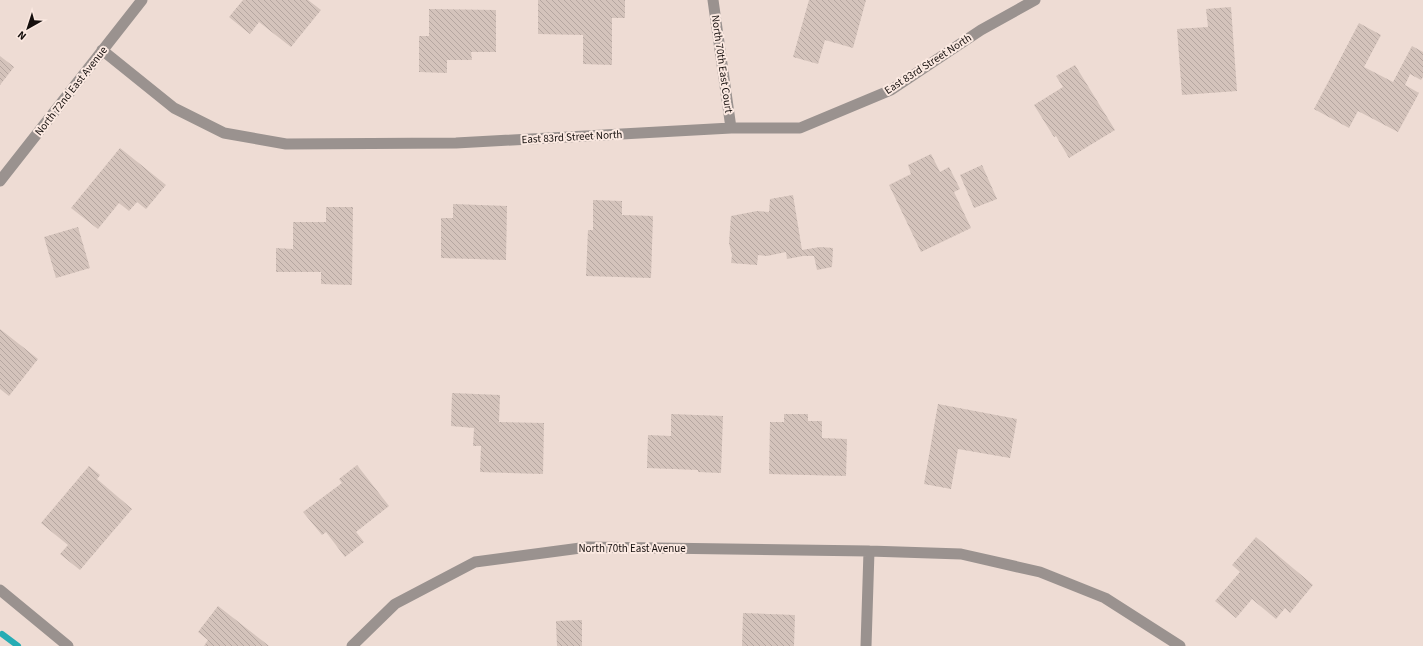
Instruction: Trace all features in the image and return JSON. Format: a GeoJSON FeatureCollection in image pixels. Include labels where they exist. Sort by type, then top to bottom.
{"type":"FeatureCollection","features":[{"type":"Feature","properties":{"kind":"street","name":"North 72nd East Avenue"},"geometry":{"type":"LineString","coordinates":[[0,181],[142,0]]}},
{"type":"Feature","properties":{"kind":"street","name":"North 70th East Court"},"geometry":{"type":"LineString","coordinates":[[713,0],[731,128]]}},
{"type":"Feature","properties":{"kind":"street","name":"East 83rd Street North"},"geometry":{"type":"LineString","coordinates":[[102,50],[174,108],[224,133],[286,144],[456,143],[731,128],[800,128],[891,90],[981,30],[1035,0]]}},
{"type":"Feature","properties":{"kind":"street","name":"North 70th East Avenue"},"geometry":{"type":"LineString","coordinates":[[352,646],[395,604],[475,562],[588,547],[869,551],[961,554],[1040,572],[1105,598],[1180,646]]}},
{"type":"Feature","properties":{"kind":"street"},"geometry":{"type":"LineString","coordinates":[[866,646],[869,551]]}},
{"type":"Feature","properties":{"kind":"street"},"geometry":{"type":"LineString","coordinates":[[0,590],[68,646]]}},
{"type":"Feature","properties":{"kind":"building"},"geometry":{"type":"Polygon","coordinates":[[[243,0],[308,0],[321,10],[291,47],[259,22],[250,34],[229,17],[243,0]]]}},
{"type":"Feature","properties":{"kind":"building"},"geometry":{"type":"Polygon","coordinates":[[[538,0],[625,0],[625,18],[612,18],[612,65],[583,64],[583,35],[538,34],[538,0]]]}},
{"type":"Feature","properties":{"kind":"building"},"geometry":{"type":"Polygon","coordinates":[[[809,0],[866,0],[853,48],[825,40],[818,64],[793,57],[809,0]]]}},
{"type":"Feature","properties":{"kind":"building"},"geometry":{"type":"Polygon","coordinates":[[[1231,7],[1237,91],[1182,95],[1177,29],[1208,27],[1206,9],[1231,7]]]}},
{"type":"Feature","properties":{"kind":"building"},"geometry":{"type":"Polygon","coordinates":[[[429,9],[496,10],[496,52],[471,52],[472,60],[447,60],[447,73],[419,72],[419,36],[429,36],[429,9]]]}},
{"type":"Feature","properties":{"kind":"building"},"geometry":{"type":"Polygon","coordinates":[[[1359,23],[1381,35],[1364,67],[1393,82],[1412,46],[1423,52],[1423,77],[1421,80],[1410,74],[1405,85],[1419,93],[1398,132],[1358,111],[1349,128],[1314,109],[1359,23]]]}},
{"type":"Feature","properties":{"kind":"building"},"geometry":{"type":"Polygon","coordinates":[[[0,56],[14,67],[0,85],[0,56]]]}},
{"type":"Feature","properties":{"kind":"building"},"geometry":{"type":"Polygon","coordinates":[[[1075,65],[1115,130],[1069,158],[1056,136],[1054,137],[1034,105],[1063,87],[1056,76],[1075,65]]]}},
{"type":"Feature","properties":{"kind":"building"},"geometry":{"type":"Polygon","coordinates":[[[120,148],[166,185],[146,209],[137,202],[129,211],[119,203],[98,229],[71,208],[120,148]]]}},
{"type":"Feature","properties":{"kind":"building"},"geometry":{"type":"Polygon","coordinates":[[[931,154],[940,172],[949,167],[960,189],[954,192],[971,228],[921,252],[889,185],[911,174],[908,165],[931,154]]]}},
{"type":"Feature","properties":{"kind":"building"},"geometry":{"type":"Polygon","coordinates":[[[982,165],[997,199],[974,208],[960,175],[982,165]]]}},
{"type":"Feature","properties":{"kind":"building"},"geometry":{"type":"Polygon","coordinates":[[[793,195],[802,250],[820,247],[833,248],[832,267],[817,270],[814,256],[803,256],[787,259],[786,252],[767,256],[758,255],[757,265],[731,263],[732,255],[729,243],[731,216],[757,211],[769,212],[770,199],[793,195]]]}},
{"type":"Feature","properties":{"kind":"building"},"geometry":{"type":"Polygon","coordinates":[[[593,200],[622,201],[622,215],[653,216],[651,278],[586,276],[588,230],[593,230],[593,200]]]}},
{"type":"Feature","properties":{"kind":"building"},"geometry":{"type":"Polygon","coordinates":[[[453,204],[507,206],[506,260],[441,258],[441,218],[453,218],[453,204]]]}},
{"type":"Feature","properties":{"kind":"building"},"geometry":{"type":"Polygon","coordinates":[[[326,207],[353,207],[352,285],[321,284],[321,272],[276,272],[276,248],[293,249],[293,222],[326,222],[326,207]]]}},
{"type":"Feature","properties":{"kind":"building"},"geometry":{"type":"Polygon","coordinates":[[[78,227],[90,268],[56,278],[44,237],[78,227]]]}},
{"type":"Feature","properties":{"kind":"building"},"geometry":{"type":"Polygon","coordinates":[[[0,329],[38,359],[9,396],[0,389],[0,329]]]}},
{"type":"Feature","properties":{"kind":"building"},"geometry":{"type":"Polygon","coordinates":[[[452,393],[500,395],[499,422],[544,423],[543,474],[480,472],[481,446],[473,446],[474,428],[451,426],[452,393]]]}},
{"type":"Feature","properties":{"kind":"building"},"geometry":{"type":"Polygon","coordinates":[[[938,404],[1017,419],[1010,458],[958,449],[951,489],[924,484],[938,404]]]}},
{"type":"Feature","properties":{"kind":"building"},"geometry":{"type":"Polygon","coordinates":[[[671,414],[723,416],[721,473],[698,472],[698,470],[647,468],[648,435],[671,436],[671,414]]]}},
{"type":"Feature","properties":{"kind":"building"},"geometry":{"type":"Polygon","coordinates":[[[784,414],[808,414],[808,421],[822,421],[822,438],[847,439],[846,476],[769,474],[770,422],[784,422],[784,414]]]}},
{"type":"Feature","properties":{"kind":"building"},"geometry":{"type":"Polygon","coordinates":[[[357,465],[389,506],[356,532],[364,542],[345,557],[326,532],[322,535],[303,512],[342,483],[339,479],[357,465]]]}},
{"type":"Feature","properties":{"kind":"building"},"geometry":{"type":"Polygon","coordinates":[[[89,466],[100,475],[97,479],[132,509],[80,570],[60,554],[68,545],[41,523],[89,466]]]}},
{"type":"Feature","properties":{"kind":"building"},"geometry":{"type":"Polygon","coordinates":[[[1256,537],[1313,585],[1290,613],[1285,608],[1276,619],[1252,599],[1236,618],[1215,601],[1240,572],[1232,565],[1256,537]]]}},
{"type":"Feature","properties":{"kind":"building"},"geometry":{"type":"Polygon","coordinates":[[[218,606],[269,646],[204,646],[208,640],[198,632],[218,606]]]}},
{"type":"Feature","properties":{"kind":"building"},"geometry":{"type":"Polygon","coordinates":[[[743,613],[795,615],[794,646],[742,646],[743,613]]]}},
{"type":"Feature","properties":{"kind":"building"},"geometry":{"type":"Polygon","coordinates":[[[582,620],[582,646],[557,646],[556,621],[582,620]]]}},
{"type":"Feature","properties":{"kind":"waterway"},"geometry":{"type":"LineString","coordinates":[[2,634],[18,646]]}}]}
